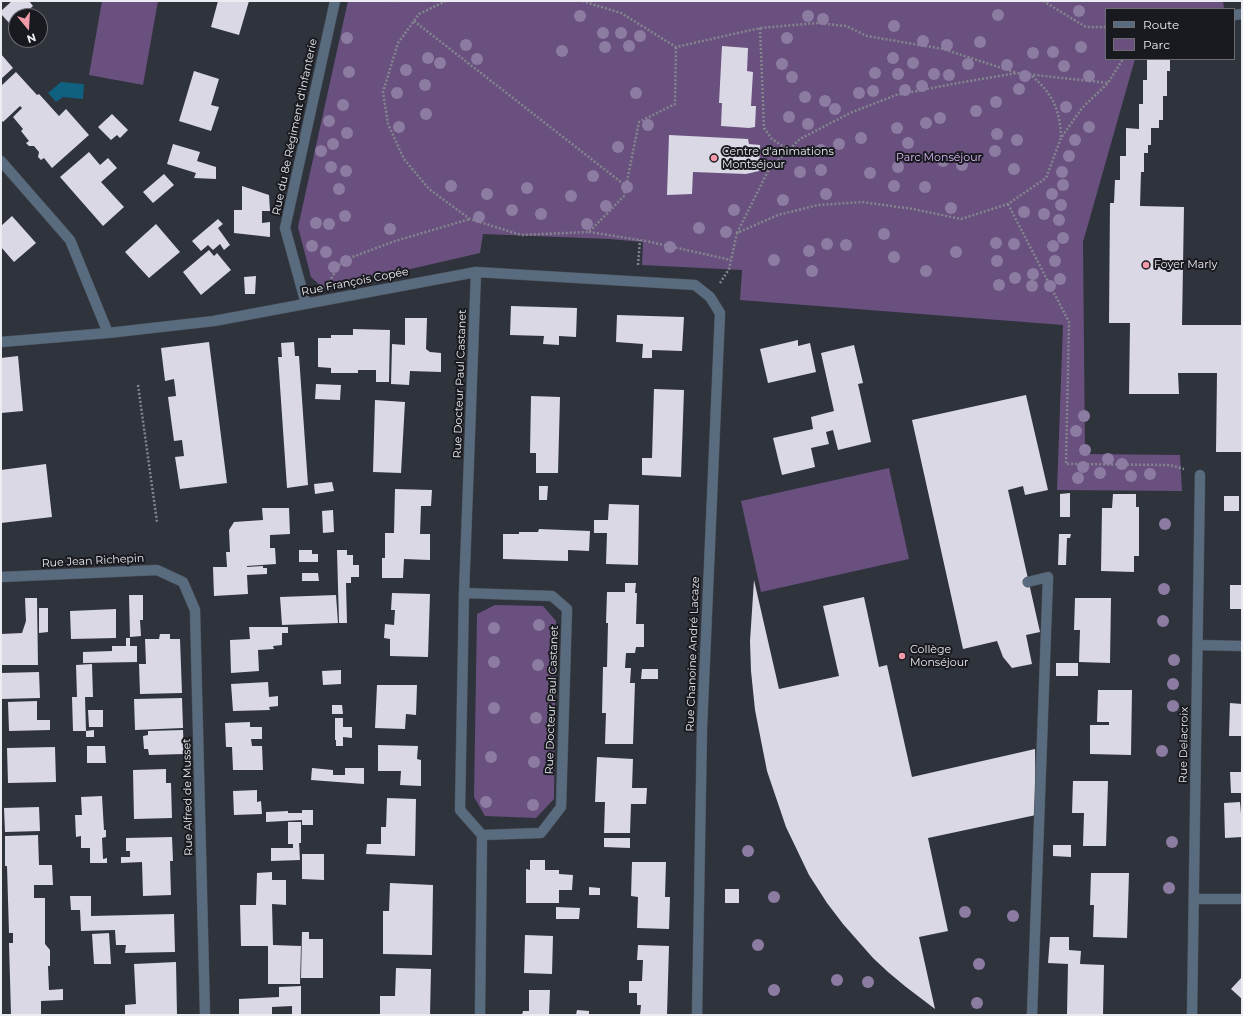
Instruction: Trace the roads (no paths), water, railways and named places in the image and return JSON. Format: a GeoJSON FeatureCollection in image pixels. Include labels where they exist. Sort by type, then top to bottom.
{"type":"FeatureCollection","features":[{"type":"Feature","properties":{"kind":"street","name":"Rue du 8e Régiment d'Infanterie"},"geometry":{"type":"LineString","coordinates":[[306,304],[286,228],[335,1]]}},
{"type":"Feature","properties":{"kind":"street"},"geometry":{"type":"LineString","coordinates":[[1,161],[70,240],[108,333]]}},
{"type":"Feature","properties":{"kind":"street","name":"Rue François Copée"},"geometry":{"type":"LineString","coordinates":[[1,342],[108,333],[214,321],[476,272],[695,285],[710,297]]}},
{"type":"Feature","properties":{"kind":"street","name":"Rue Docteur Paul Castanet"},"geometry":{"type":"LineString","coordinates":[[464,593],[552,596],[567,609],[561,807],[540,833],[482,835],[460,810],[464,593],[476,272]]}},
{"type":"Feature","properties":{"kind":"street","name":"Rue Chanoine André Lacaze"},"geometry":{"type":"LineString","coordinates":[[697,1015],[702,728],[720,313],[710,297]]}},
{"type":"Feature","properties":{"kind":"street","name":"Rue Delacroix"},"geometry":{"type":"LineString","coordinates":[[1192,1015],[1200,475]]}},
{"type":"Feature","properties":{"kind":"street","name":"Rue Jean Richepin"},"geometry":{"type":"LineString","coordinates":[[1,577],[157,570],[183,582]]}},
{"type":"Feature","properties":{"kind":"street"},"geometry":{"type":"LineString","coordinates":[[1028,582],[1048,577],[1032,1015]]}},
{"type":"Feature","properties":{"kind":"street","name":"Rue Alfred de Musset"},"geometry":{"type":"LineString","coordinates":[[183,582],[195,610],[205,1015]]}},
{"type":"Feature","properties":{"kind":"street"},"geometry":{"type":"LineString","coordinates":[[1198,645],[1242,646]]}},
{"type":"Feature","properties":{"kind":"street"},"geometry":{"type":"LineString","coordinates":[[480,1015],[482,835]]}},
{"type":"Feature","properties":{"kind":"street"},"geometry":{"type":"LineString","coordinates":[[1194,899],[1242,899]]}},
{"type":"Feature","properties":{"kind":"water"},"geometry":{"type":"Polygon","coordinates":[[[61,82],[84,84],[83,99],[63,97],[56,102],[48,93],[61,82]]]}},
{"type":"Feature","properties":{"kind":"place","name":"Centre d'animations Montséjour"},"geometry":{"type":"Point","coordinates":[714,158]}},
{"type":"Feature","properties":{"kind":"place","name":"Foyer Marly"},"geometry":{"type":"Point","coordinates":[1146,265]}},
{"type":"Feature","properties":{"kind":"place","name":"Collège Monséjour"},"geometry":{"type":"Point","coordinates":[902,656]}},
{"type":"Feature","properties":{"kind":"park label","name":"Parc Monséjour"},"geometry":{"type":"Point","coordinates":[939,158]}}]}
